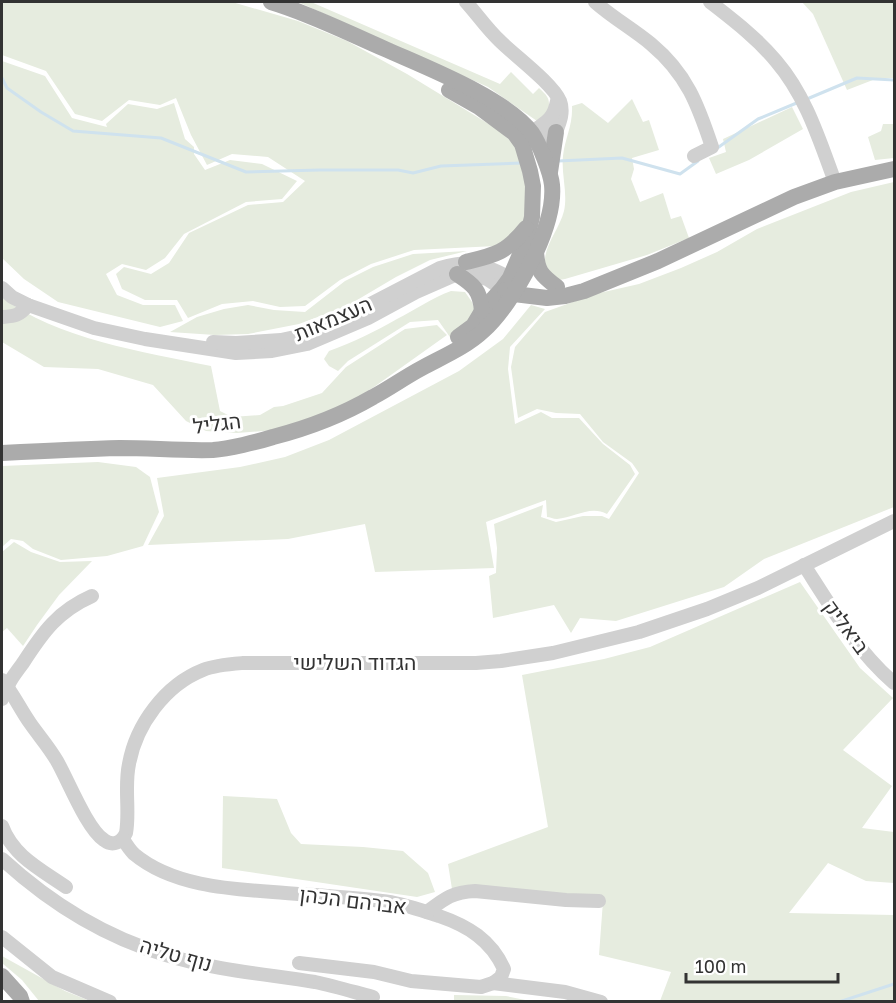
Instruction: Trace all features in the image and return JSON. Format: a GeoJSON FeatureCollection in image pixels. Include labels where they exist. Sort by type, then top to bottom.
{"type":"FeatureCollection","features":[{"type":"Feature","properties":{"kind":"main road"},"geometry":{"type":"LineString","coordinates":[[271,2],[331,24],[485,96],[511,114],[550,172]]}},
{"type":"Feature","properties":{"kind":"main road"},"geometry":{"type":"LineString","coordinates":[[511,286],[536,250],[543,235],[552,200],[550,172],[556,132]]}},
{"type":"Feature","properties":{"kind":"main road"},"geometry":{"type":"LineString","coordinates":[[511,286],[532,217],[530,140]]}},
{"type":"Feature","properties":{"kind":"main road"},"geometry":{"type":"LineString","coordinates":[[511,286],[529,297],[547,298],[584,291],[658,261],[783,202],[834,182],[894,169]]}},
{"type":"Feature","properties":{"kind":"main road"},"geometry":{"type":"LineString","coordinates":[[482,311],[481,298],[461,268],[506,249],[531,223]]}},
{"type":"Feature","properties":{"kind":"main road"},"geometry":{"type":"LineString","coordinates":[[536,250],[539,270],[557,287]]}},
{"type":"Feature","properties":{"kind":"main road"},"geometry":{"type":"LineString","coordinates":[[511,286],[547,288],[587,282],[602,283]]}},
{"type":"Feature","properties":{"kind":"main road","name":"הגליל"},"geometry":{"type":"LineString","coordinates":[[421,368],[472,326],[482,311],[511,286]]}},
{"type":"Feature","properties":{"kind":"main road","name":"הגליל"},"geometry":{"type":"LineString","coordinates":[[2,453],[121,448],[216,450],[271,438],[326,420],[372,398],[421,368],[453,352],[483,332],[511,286]]}},
{"type":"Feature","properties":{"kind":"main road"},"geometry":{"type":"LineString","coordinates":[[2,976],[20,996],[22,1002]]}},
{"type":"Feature","properties":{"kind":"main road"},"geometry":{"type":"LineString","coordinates":[[2,990],[12,1002]]}},
{"type":"Feature","properties":{"kind":"street"},"geometry":{"type":"LineString","coordinates":[[466,2],[497,39],[548,85],[558,97],[562,108],[556,132],[530,140]]}},
{"type":"Feature","properties":{"kind":"street"},"geometry":{"type":"LineString","coordinates":[[596,2],[661,53],[688,86],[712,147],[694,156]]}},
{"type":"Feature","properties":{"kind":"street"},"geometry":{"type":"LineString","coordinates":[[710,2],[766,49],[785,71],[809,113],[834,182]]}},
{"type":"Feature","properties":{"kind":"street"},"geometry":{"type":"LineString","coordinates":[[530,140],[555,112],[558,97]]}},
{"type":"Feature","properties":{"kind":"street","name":"העצמאות"},"geometry":{"type":"LineString","coordinates":[[2,288],[12,297],[28,305],[94,328],[145,339],[236,343],[281,340],[318,330],[440,268],[461,268],[478,264],[490,267],[511,286]]}},
{"type":"Feature","properties":{"kind":"street"},"geometry":{"type":"LineString","coordinates":[[2,318],[22,313],[28,305]]}},
{"type":"Feature","properties":{"kind":"street","name":"הגדוד השלישי"},"geometry":{"type":"LineString","coordinates":[[123,839],[128,826],[127,781],[134,745],[162,698],[188,677],[203,670],[243,663],[501,662],[593,644],[672,621],[730,600],[894,521]]}},
{"type":"Feature","properties":{"kind":"street","name":"ביאליק"},"geometry":{"type":"LineString","coordinates":[[804,565],[842,625],[865,654],[894,683]]}},
{"type":"Feature","properties":{"kind":"street"},"geometry":{"type":"LineString","coordinates":[[92,596],[76,603],[56,619],[3,688],[49,748],[94,830],[102,840],[109,843],[116,843],[123,839]]}},
{"type":"Feature","properties":{"kind":"street"},"geometry":{"type":"LineString","coordinates":[[2,826],[14,849],[22,857],[66,887]]}},
{"type":"Feature","properties":{"kind":"street","name":"אברהם הכהן"},"geometry":{"type":"LineString","coordinates":[[123,839],[133,853],[152,865],[200,884],[229,889],[382,901],[427,912],[471,929],[499,958],[504,969],[501,977],[493,983]]}},
{"type":"Feature","properties":{"kind":"street","name":"נוף טליה"},"geometry":{"type":"LineString","coordinates":[[2,859],[63,907],[127,941],[166,955],[210,966],[318,983],[368,998]]}},
{"type":"Feature","properties":{"kind":"street"},"geometry":{"type":"LineString","coordinates":[[427,912],[460,892],[475,891],[599,901]]}},
{"type":"Feature","properties":{"kind":"street"},"geometry":{"type":"LineString","coordinates":[[2,937],[52,977],[110,1002]]}},
{"type":"Feature","properties":{"kind":"street"},"geometry":{"type":"LineString","coordinates":[[299,963],[374,972],[411,981],[455,986],[481,987],[493,983],[565,992],[601,1002]]}},
{"type":"Feature","properties":{"kind":"shaded area"},"geometry":{"type":"Polygon","coordinates":[[[2,2],[232,2],[298,21],[347,41],[407,74],[497,129],[515,145],[529,172],[527,223],[496,246],[414,250],[371,264],[340,280],[305,306],[280,307],[253,301],[222,304],[188,318],[177,300],[145,300],[122,289],[116,274],[124,267],[151,274],[169,263],[189,233],[248,205],[283,202],[305,181],[268,157],[232,154],[207,165],[191,135],[176,98],[160,105],[129,100],[102,121],[75,114],[46,71],[2,55],[2,2]]]}},
{"type":"Feature","properties":{"kind":"shaded area"},"geometry":{"type":"Polygon","coordinates":[[[298,2],[311,2],[500,84],[511,72],[533,94],[539,88],[545,94],[549,102],[548,114],[537,121],[488,87],[298,2]]]}},
{"type":"Feature","properties":{"kind":"shaded area"},"geometry":{"type":"Polygon","coordinates":[[[802,2],[894,2],[894,78],[878,78],[847,90],[813,14],[802,2]]]}},
{"type":"Feature","properties":{"kind":"shaded area"},"geometry":{"type":"Polygon","coordinates":[[[2,61],[45,76],[72,118],[107,127],[106,124],[128,104],[157,109],[174,103],[185,139],[194,147],[194,154],[205,170],[230,160],[262,164],[297,181],[282,199],[246,202],[184,234],[165,258],[146,270],[122,264],[106,274],[117,295],[143,305],[175,305],[183,321],[160,327],[58,302],[24,279],[2,258],[2,61]]]}},
{"type":"Feature","properties":{"kind":"shaded area"},"geometry":{"type":"Polygon","coordinates":[[[632,99],[643,122],[649,120],[659,150],[632,158],[634,169],[631,179],[640,202],[663,193],[671,219],[681,216],[689,238],[647,255],[559,280],[547,268],[545,258],[564,211],[563,156],[572,106],[582,103],[608,123],[632,99]]]}},
{"type":"Feature","properties":{"kind":"shaded area"},"geometry":{"type":"Polygon","coordinates":[[[792,107],[803,129],[749,160],[716,174],[709,158],[726,152],[723,139],[792,107]]]}},
{"type":"Feature","properties":{"kind":"shaded area"},"geometry":{"type":"Polygon","coordinates":[[[883,124],[894,124],[894,158],[875,160],[868,137],[881,131],[883,124]]]}},
{"type":"Feature","properties":{"kind":"shaded area"},"geometry":{"type":"Polygon","coordinates":[[[894,182],[894,507],[764,559],[724,587],[616,621],[580,618],[571,633],[554,605],[493,618],[489,576],[496,573],[497,548],[494,524],[543,505],[541,517],[556,522],[583,516],[602,516],[609,519],[639,473],[632,463],[603,442],[580,414],[537,409],[518,418],[511,367],[515,347],[545,312],[595,294],[639,284],[717,252],[757,229],[851,192],[894,182]]]}},
{"type":"Feature","properties":{"kind":"shaded area"},"geometry":{"type":"Polygon","coordinates":[[[467,251],[430,260],[347,306],[299,324],[248,334],[215,335],[170,332],[197,317],[248,305],[305,312],[345,281],[373,267],[413,254],[467,251]]]}},
{"type":"Feature","properties":{"kind":"shaded area"},"geometry":{"type":"Polygon","coordinates":[[[451,291],[465,292],[476,314],[452,340],[438,320],[410,322],[348,361],[338,371],[329,366],[324,359],[329,351],[372,332],[451,291]]]}},
{"type":"Feature","properties":{"kind":"shaded area"},"geometry":{"type":"Polygon","coordinates":[[[2,297],[48,324],[74,334],[130,349],[211,366],[220,411],[232,417],[260,415],[274,407],[322,393],[346,367],[405,329],[437,325],[447,335],[374,387],[337,410],[288,429],[237,433],[206,431],[186,421],[153,385],[98,369],[44,367],[2,342],[2,297]]]}},
{"type":"Feature","properties":{"kind":"shaded area"},"geometry":{"type":"Polygon","coordinates":[[[531,305],[545,309],[510,347],[508,369],[515,424],[541,412],[552,418],[579,418],[603,444],[630,465],[635,474],[607,514],[588,511],[554,519],[547,517],[546,500],[486,522],[494,568],[375,572],[365,524],[288,539],[148,545],[164,516],[157,478],[240,467],[285,457],[329,440],[459,371],[503,339],[531,305]]]}},
{"type":"Feature","properties":{"kind":"shaded area"},"geometry":{"type":"Polygon","coordinates":[[[98,462],[136,467],[150,477],[159,512],[143,546],[107,556],[61,560],[33,549],[23,541],[11,539],[2,547],[2,466],[98,462]]]}},
{"type":"Feature","properties":{"kind":"shaded area"},"geometry":{"type":"Polygon","coordinates":[[[14,542],[31,552],[60,562],[92,561],[59,595],[23,646],[7,628],[2,632],[2,552],[14,542]]]}},
{"type":"Feature","properties":{"kind":"shaded area"},"geometry":{"type":"Polygon","coordinates":[[[800,582],[860,668],[893,698],[843,750],[892,786],[862,828],[894,832],[894,883],[866,881],[828,863],[789,913],[894,915],[894,1001],[660,1001],[671,972],[599,955],[603,901],[452,889],[448,864],[548,827],[522,675],[604,659],[650,647],[800,582]]]}},
{"type":"Feature","properties":{"kind":"shaded area"},"geometry":{"type":"Polygon","coordinates":[[[223,796],[277,799],[291,833],[301,844],[403,851],[428,873],[435,892],[417,897],[222,868],[223,796]]]}},
{"type":"Feature","properties":{"kind":"shaded area"},"geometry":{"type":"Polygon","coordinates":[[[2,956],[65,991],[90,1001],[39,1001],[22,980],[2,963],[2,956]]]}},
{"type":"Feature","properties":{"kind":"shaded area"},"geometry":{"type":"Polygon","coordinates":[[[454,995],[506,996],[530,1001],[454,1001],[454,995]]]}},
{"type":"Feature","properties":{"kind":"waterway"},"geometry":{"type":"LineString","coordinates":[[2,78],[7,88],[73,131],[161,138],[246,172],[398,170],[413,173],[441,166],[521,163]]}},
{"type":"Feature","properties":{"kind":"waterway"},"geometry":{"type":"LineString","coordinates":[[807,99],[857,78],[894,80]]}},
{"type":"Feature","properties":{"kind":"waterway"},"geometry":{"type":"LineString","coordinates":[[716,149],[758,119],[799,102]]}},
{"type":"Feature","properties":{"kind":"waterway"},"geometry":{"type":"LineString","coordinates":[[558,161],[622,158],[680,174],[698,161]]}},
{"type":"Feature","properties":{"kind":"waterway"},"geometry":{"type":"LineString","coordinates":[[839,1002],[894,984]]}}]}
